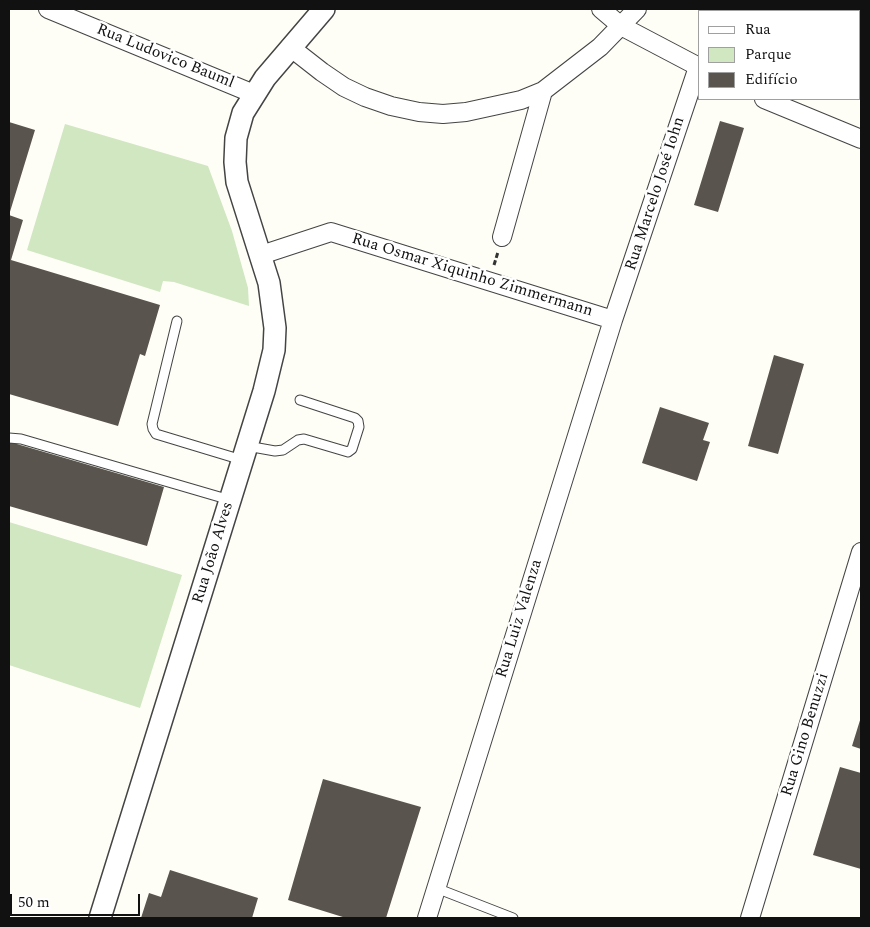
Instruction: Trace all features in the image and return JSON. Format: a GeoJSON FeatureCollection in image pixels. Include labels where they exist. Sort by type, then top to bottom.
{"type":"FeatureCollection","features":[{"type":"Feature","properties":{"kind":"street","name":"Rua Ludovico Bauml"},"geometry":{"type":"LineString","coordinates":[[48,9],[254,94]]}},
{"type":"Feature","properties":{"kind":"street","name":"Rua João Alves"},"geometry":{"type":"LineString","coordinates":[[100,918],[268,378],[274,350],[273,304],[261,255],[236,182],[236,138],[243,113],[254,94],[290,47],[324,9]]}},
{"type":"Feature","properties":{"kind":"street"},"geometry":{"type":"LineString","coordinates":[[601,9],[621,26],[698,67]]}},
{"type":"Feature","properties":{"kind":"street"},"geometry":{"type":"LineString","coordinates":[[290,47],[344,87],[365,97],[391,106],[419,112],[443,114],[466,112],[512,102],[543,91],[586,59],[637,9]]}},
{"type":"Feature","properties":{"kind":"street","name":"Rua Marcelo José Iohn"},"geometry":{"type":"LineString","coordinates":[[614,320],[698,67]]}},
{"type":"Feature","properties":{"kind":"street"},"geometry":{"type":"LineString","coordinates":[[502,237],[543,91]]}},
{"type":"Feature","properties":{"kind":"street"},"geometry":{"type":"LineString","coordinates":[[766,100],[861,139]]}},
{"type":"Feature","properties":{"kind":"street","name":"Rua Osmar Xiquinho Zimmermann"},"geometry":{"type":"LineString","coordinates":[[261,255],[332,232],[614,320]]}},
{"type":"Feature","properties":{"kind":"street","name":"Rua Luiz Valenza"},"geometry":{"type":"LineString","coordinates":[[427,918],[614,320]]}},
{"type":"Feature","properties":{"kind":"street","name":"Rua Gino Benuzzi"},"geometry":{"type":"LineString","coordinates":[[750,918],[861,557]]}},
{"type":"Feature","properties":{"kind":"lane"},"geometry":{"type":"LineString","coordinates":[[176,321],[152,424],[152,430],[156,434],[245,453],[283,450],[298,440],[304,439],[348,452],[352,449],[359,427],[358,421],[355,418],[300,400]]}},
{"type":"Feature","properties":{"kind":"lane"},"geometry":{"type":"LineString","coordinates":[[9,438],[21,439],[230,500]]}},
{"type":"Feature","properties":{"kind":"lane"},"geometry":{"type":"LineString","coordinates":[[436,888],[513,918]]}},
{"type":"Feature","properties":{"kind":"path"},"geometry":{"type":"LineString","coordinates":[[490,282],[502,237]]}},
{"type":"Feature","properties":{"kind":"green space"},"geometry":{"type":"Polygon","coordinates":[[[65,124],[208,166],[232,231],[248,288],[249,306],[174,282],[163,281],[160,292],[27,250],[65,124]]]}},
{"type":"Feature","properties":{"kind":"green space"},"geometry":{"type":"Polygon","coordinates":[[[9,522],[182,575],[140,708],[9,665],[9,522]]]}},
{"type":"Feature","properties":{"kind":"building"},"geometry":{"type":"Polygon","coordinates":[[[720,121],[744,128],[718,212],[694,205],[720,121]]]}},
{"type":"Feature","properties":{"kind":"building"},"geometry":{"type":"Polygon","coordinates":[[[9,122],[35,130],[9,215],[9,122]]]}},
{"type":"Feature","properties":{"kind":"building"},"geometry":{"type":"Polygon","coordinates":[[[9,215],[23,220],[11,260],[160,305],[145,356],[140,354],[118,426],[9,394],[9,215]]]}},
{"type":"Feature","properties":{"kind":"building"},"geometry":{"type":"Polygon","coordinates":[[[774,355],[804,364],[778,454],[748,446],[774,355]]]}},
{"type":"Feature","properties":{"kind":"building"},"geometry":{"type":"Polygon","coordinates":[[[660,407],[709,423],[703,440],[710,442],[697,481],[642,463],[660,407]]]}},
{"type":"Feature","properties":{"kind":"building"},"geometry":{"type":"Polygon","coordinates":[[[10,442],[164,487],[147,546],[9,506],[10,442]]]}},
{"type":"Feature","properties":{"kind":"building"},"geometry":{"type":"Polygon","coordinates":[[[861,717],[861,749],[852,746],[861,717]]]}},
{"type":"Feature","properties":{"kind":"building"},"geometry":{"type":"Polygon","coordinates":[[[840,767],[861,773],[861,869],[813,855],[840,767]]]}},
{"type":"Feature","properties":{"kind":"building"},"geometry":{"type":"Polygon","coordinates":[[[323,779],[421,807],[386,918],[346,918],[288,900],[323,779]]]}},
{"type":"Feature","properties":{"kind":"building"},"geometry":{"type":"Polygon","coordinates":[[[170,870],[258,898],[252,918],[141,918],[149,893],[161,897],[170,870]]]}}]}
